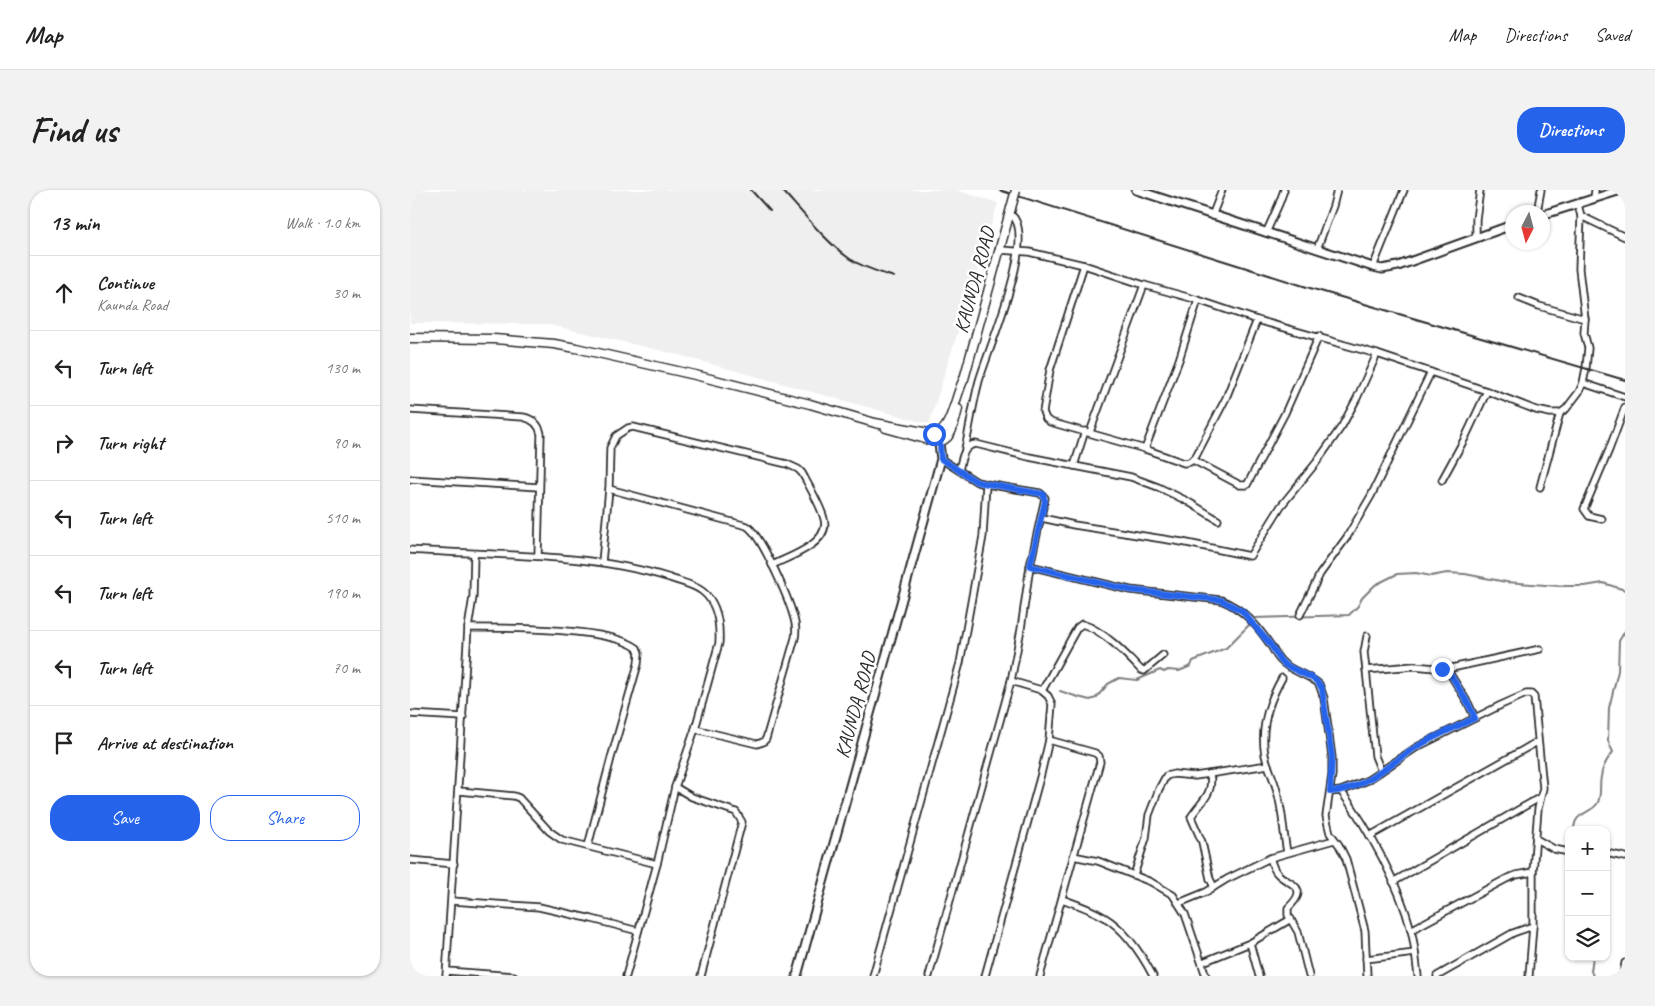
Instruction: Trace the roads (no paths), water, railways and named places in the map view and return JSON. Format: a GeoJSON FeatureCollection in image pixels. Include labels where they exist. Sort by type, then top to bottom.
{"type":"FeatureCollection","features":[{"type":"Feature","properties":{"kind":"main road","name":"KAUNDA ROAD"},"geometry":{"type":"LineString","coordinates":[[940,442],[946,440],[950,434],[1016,190]]}},
{"type":"Feature","properties":{"kind":"main road"},"geometry":{"type":"LineString","coordinates":[[410,338],[494,339],[554,344],[576,348],[810,404],[875,423],[932,436],[940,442]]}},
{"type":"Feature","properties":{"kind":"main road","name":"KAUNDA ROAD"},"geometry":{"type":"LineString","coordinates":[[932,436],[942,432],[947,425],[964,379]]}},
{"type":"Feature","properties":{"kind":"street"},"geometry":{"type":"LineString","coordinates":[[1136,190],[1157,193],[1212,216],[1373,267],[1382,268],[1398,266],[1505,228]]}},
{"type":"Feature","properties":{"kind":"street"},"geometry":{"type":"LineString","coordinates":[[1212,216],[1222,190]]}},
{"type":"Feature","properties":{"kind":"street"},"geometry":{"type":"LineString","coordinates":[[1266,233],[1280,204],[1284,190]]}},
{"type":"Feature","properties":{"kind":"street"},"geometry":{"type":"LineString","coordinates":[[1317,249],[1337,190]]}},
{"type":"Feature","properties":{"kind":"street"},"geometry":{"type":"LineString","coordinates":[[1373,267],[1404,190]]}},
{"type":"Feature","properties":{"kind":"street"},"geometry":{"type":"LineString","coordinates":[[1476,238],[1476,219],[1480,190]]}},
{"type":"Feature","properties":{"kind":"street"},"geometry":{"type":"LineString","coordinates":[[1538,205],[1541,190]]}},
{"type":"Feature","properties":{"kind":"street"},"geometry":{"type":"LineString","coordinates":[[1594,200],[1595,190]]}},
{"type":"Feature","properties":{"kind":"street"},"geometry":{"type":"LineString","coordinates":[[1550,213],[1621,190]]}},
{"type":"Feature","properties":{"kind":"street"},"geometry":{"type":"LineString","coordinates":[[1540,487],[1560,413],[1572,402],[1584,383],[1588,348],[1584,333],[1585,319],[1579,269],[1581,216],[1578,205]]}},
{"type":"Feature","properties":{"kind":"street"},"geometry":{"type":"LineString","coordinates":[[959,470],[978,384],[1017,265],[1020,230],[1015,217],[1010,211]]}},
{"type":"Feature","properties":{"kind":"street"},"geometry":{"type":"LineString","coordinates":[[1581,216],[1625,237]]}},
{"type":"Feature","properties":{"kind":"street"},"geometry":{"type":"LineString","coordinates":[[1000,250],[1060,258],[1144,286],[1198,300],[1257,320],[1320,336],[1377,354],[1487,391],[1536,410],[1560,413]]}},
{"type":"Feature","properties":{"kind":"street"},"geometry":{"type":"LineString","coordinates":[[1084,265],[1050,370],[1043,412],[1046,419],[1050,422],[1144,449],[1184,463],[1193,460],[1226,398],[1257,320]]}},
{"type":"Feature","properties":{"kind":"street"},"geometry":{"type":"LineString","coordinates":[[1074,466],[1144,286]]}},
{"type":"Feature","properties":{"kind":"street"},"geometry":{"type":"LineString","coordinates":[[1519,298],[1539,306],[1585,319]]}},
{"type":"Feature","properties":{"kind":"street"},"geometry":{"type":"LineString","coordinates":[[1144,449],[1181,355],[1198,300]]}},
{"type":"Feature","properties":{"kind":"street"},"geometry":{"type":"LineString","coordinates":[[1193,460],[1240,485],[1247,485],[1285,413],[1320,336]]}},
{"type":"Feature","properties":{"kind":"street"},"geometry":{"type":"LineString","coordinates":[[1042,518],[1182,542],[1250,556],[1281,506],[1316,463],[1342,426],[1377,354]]}},
{"type":"Feature","properties":{"kind":"street"},"geometry":{"type":"LineString","coordinates":[[1300,615],[1320,574],[1346,537],[1371,496],[1431,372]]}},
{"type":"Feature","properties":{"kind":"street"},"geometry":{"type":"LineString","coordinates":[[1584,383],[1625,397]]}},
{"type":"Feature","properties":{"kind":"street"},"geometry":{"type":"LineString","coordinates":[[1442,480],[1487,391]]}},
{"type":"Feature","properties":{"kind":"street"},"geometry":{"type":"LineString","coordinates":[[1602,519],[1589,516],[1584,509],[1625,407]]}},
{"type":"Feature","properties":{"kind":"street"},"geometry":{"type":"LineString","coordinates":[[410,410],[530,419],[539,426],[541,434],[538,556]]}},
{"type":"Feature","properties":{"kind":"street"},"geometry":{"type":"LineString","coordinates":[[602,562],[609,489],[610,448],[616,436],[628,428],[634,427],[794,466],[802,473],[824,519],[825,528],[817,542],[772,565]]}},
{"type":"Feature","properties":{"kind":"street","name":"KAUNDA ROAD"},"geometry":{"type":"LineString","coordinates":[[797,976],[941,459],[940,442]]}},
{"type":"Feature","properties":{"kind":"street"},"geometry":{"type":"LineString","coordinates":[[965,449],[970,444],[976,444],[1131,477],[1187,501],[1218,520]]}},
{"type":"Feature","properties":{"kind":"street"},"geometry":{"type":"LineString","coordinates":[[929,976],[998,722],[1011,681],[1030,566],[1045,501],[1043,494],[977,482],[941,459]]}},
{"type":"Feature","properties":{"kind":"street"},"geometry":{"type":"LineString","coordinates":[[410,479],[539,487]]}},
{"type":"Feature","properties":{"kind":"street"},"geometry":{"type":"LineString","coordinates":[[873,976],[960,663],[983,536],[986,484]]}},
{"type":"Feature","properties":{"kind":"street"},"geometry":{"type":"LineString","coordinates":[[609,489],[747,526],[753,530],[772,565],[793,616],[796,631],[766,739],[757,744],[695,729]]}},
{"type":"Feature","properties":{"kind":"street"},"geometry":{"type":"LineString","coordinates":[[410,550],[538,556],[602,562],[648,571],[702,590],[715,608],[720,628],[719,642],[695,729],[675,786],[657,864],[626,976]]}},
{"type":"Feature","properties":{"kind":"street"},"geometry":{"type":"LineString","coordinates":[[474,554],[473,597],[468,628],[447,974],[514,976]]}},
{"type":"Feature","properties":{"kind":"street"},"geometry":{"type":"LineString","coordinates":[[1030,566],[1130,590],[1221,600],[1242,611],[1270,644],[1280,660],[1319,684],[1322,689],[1332,757],[1330,792],[1326,816],[1330,833],[1346,859],[1365,931],[1367,976]]}},
{"type":"Feature","properties":{"kind":"street"},"geometry":{"type":"LineString","coordinates":[[1041,690],[1046,687],[1077,628],[1082,624],[1094,629],[1120,649],[1141,670],[1144,670],[1163,655]]}},
{"type":"Feature","properties":{"kind":"street"},"geometry":{"type":"LineString","coordinates":[[468,628],[520,628],[588,634],[627,642],[637,648],[639,653],[638,664],[588,846]]}},
{"type":"Feature","properties":{"kind":"street"},"geometry":{"type":"LineString","coordinates":[[1367,636],[1364,652],[1375,756],[1381,771]]}},
{"type":"Feature","properties":{"kind":"street"},"geometry":{"type":"LineString","coordinates":[[1366,670],[1414,666],[1447,669],[1540,649]]}},
{"type":"Feature","properties":{"kind":"street"},"geometry":{"type":"LineString","coordinates":[[1447,669],[1475,718]]}},
{"type":"Feature","properties":{"kind":"street"},"geometry":{"type":"LineString","coordinates":[[1282,678],[1274,693],[1266,718],[1264,748],[1279,801],[1287,852]]}},
{"type":"Feature","properties":{"kind":"street"},"geometry":{"type":"LineString","coordinates":[[984,976],[1049,740],[1052,704],[1048,696],[1041,690],[1011,681]]}},
{"type":"Feature","properties":{"kind":"street"},"geometry":{"type":"LineString","coordinates":[[1330,792],[1341,791],[1368,780],[1417,747],[1526,694],[1531,694],[1535,700],[1537,742],[1543,788],[1539,798],[1533,872],[1529,976]]}},
{"type":"Feature","properties":{"kind":"street"},"geometry":{"type":"LineString","coordinates":[[410,714],[463,717]]}},
{"type":"Feature","properties":{"kind":"street"},"geometry":{"type":"LineString","coordinates":[[1040,976],[1100,762],[1099,756],[1095,753],[1049,740]]}},
{"type":"Feature","properties":{"kind":"street"},"geometry":{"type":"LineString","coordinates":[[1370,836],[1537,742]]}},
{"type":"Feature","properties":{"kind":"street"},"geometry":{"type":"LineString","coordinates":[[1134,875],[1146,838],[1149,815],[1166,776],[1174,774],[1195,776],[1268,765]]}},
{"type":"Feature","properties":{"kind":"street"},"geometry":{"type":"LineString","coordinates":[[1210,774],[1212,784],[1209,794],[1197,806],[1190,817],[1202,842],[1210,879],[1214,887]]}},
{"type":"Feature","properties":{"kind":"street"},"geometry":{"type":"LineString","coordinates":[[675,786],[692,797],[736,812],[742,822],[700,976]]}},
{"type":"Feature","properties":{"kind":"street"},"geometry":{"type":"LineString","coordinates":[[459,791],[519,798],[549,831],[562,840],[657,864]]}},
{"type":"Feature","properties":{"kind":"street"},"geometry":{"type":"LineString","coordinates":[[1341,791],[1370,836],[1393,882],[1411,930],[1418,976]]}},
{"type":"Feature","properties":{"kind":"street"},"geometry":{"type":"LineString","coordinates":[[1393,882],[1539,798]]}},
{"type":"Feature","properties":{"kind":"street"},"geometry":{"type":"LineString","coordinates":[[1536,839],[1554,849],[1565,851]]}},
{"type":"Feature","properties":{"kind":"street"},"geometry":{"type":"LineString","coordinates":[[1179,903],[1206,892],[1227,879],[1270,858],[1334,840]]}},
{"type":"Feature","properties":{"kind":"street"},"geometry":{"type":"LineString","coordinates":[[1610,854],[1625,857]]}},
{"type":"Feature","properties":{"kind":"street"},"geometry":{"type":"LineString","coordinates":[[1073,856],[1098,861],[1134,875],[1164,888],[1173,895],[1179,903],[1203,962],[1206,976]]}},
{"type":"Feature","properties":{"kind":"street"},"geometry":{"type":"LineString","coordinates":[[1270,858],[1277,873],[1295,886],[1298,892],[1296,899],[1288,908],[1288,915],[1298,932],[1309,976]]}},
{"type":"Feature","properties":{"kind":"street"},"geometry":{"type":"LineString","coordinates":[[410,860],[454,864]]}},
{"type":"Feature","properties":{"kind":"street"},"geometry":{"type":"LineString","coordinates":[[1411,930],[1506,879],[1533,872]]}},
{"type":"Feature","properties":{"kind":"street"},"geometry":{"type":"LineString","coordinates":[[1062,899],[1092,910],[1106,918],[1134,946],[1153,976]]}},
{"type":"Feature","properties":{"kind":"street"},"geometry":{"type":"LineString","coordinates":[[452,901],[539,907],[638,932]]}},
{"type":"Feature","properties":{"kind":"street"},"geometry":{"type":"LineString","coordinates":[[1203,962],[1250,943],[1290,919]]}},
{"type":"Feature","properties":{"kind":"street"},"geometry":{"type":"LineString","coordinates":[[1437,976],[1513,934],[1532,926]]}},
{"type":"Feature","properties":{"kind":"street"},"geometry":{"type":"LineString","coordinates":[[1250,943],[1259,976]]}},
{"type":"Feature","properties":{"kind":"street"},"geometry":{"type":"LineString","coordinates":[[1366,959],[1415,953]]}},
{"type":"Feature","properties":{"kind":"street"},"geometry":{"type":"LineString","coordinates":[[1622,976],[1625,963]]}},
{"type":"Feature","properties":{"kind":"waterway"},"geometry":{"type":"LineString","coordinates":[[1256,618],[1349,615],[1375,585],[1397,574],[1416,573],[1431,576],[1447,573],[1465,574],[1506,582],[1559,586],[1585,586],[1603,583],[1625,590]]}},
{"type":"Feature","properties":{"kind":"waterway"},"geometry":{"type":"LineString","coordinates":[[1060,691],[1090,700],[1096,698],[1108,684],[1119,678],[1137,680],[1160,670],[1164,672],[1168,670],[1179,671],[1191,666],[1193,661],[1226,648],[1250,624]]}},
{"type":"Feature","properties":{"kind":"waterway"},"geometry":{"type":"LineString","coordinates":[[1575,826],[1579,816],[1594,807],[1599,801],[1600,780],[1607,760],[1613,752],[1608,741],[1609,708],[1618,671],[1619,641],[1625,631]]}},
{"type":"Feature","properties":{"kind":"waterway"},"geometry":{"type":"LineString","coordinates":[[1592,961],[1591,971],[1593,976]]}},
{"type":"Feature","properties":{"kind":"railway"},"geometry":{"type":"LineString","coordinates":[[751,190],[770,211]]}},
{"type":"Feature","properties":{"kind":"railway"},"geometry":{"type":"LineString","coordinates":[[782,190],[815,227],[842,253],[861,265],[894,277]]}},
{"type":"Feature","properties":{"kind":"railway"},"geometry":{"type":"LineString","coordinates":[[999,190],[1310,288],[1625,380]]}}]}
